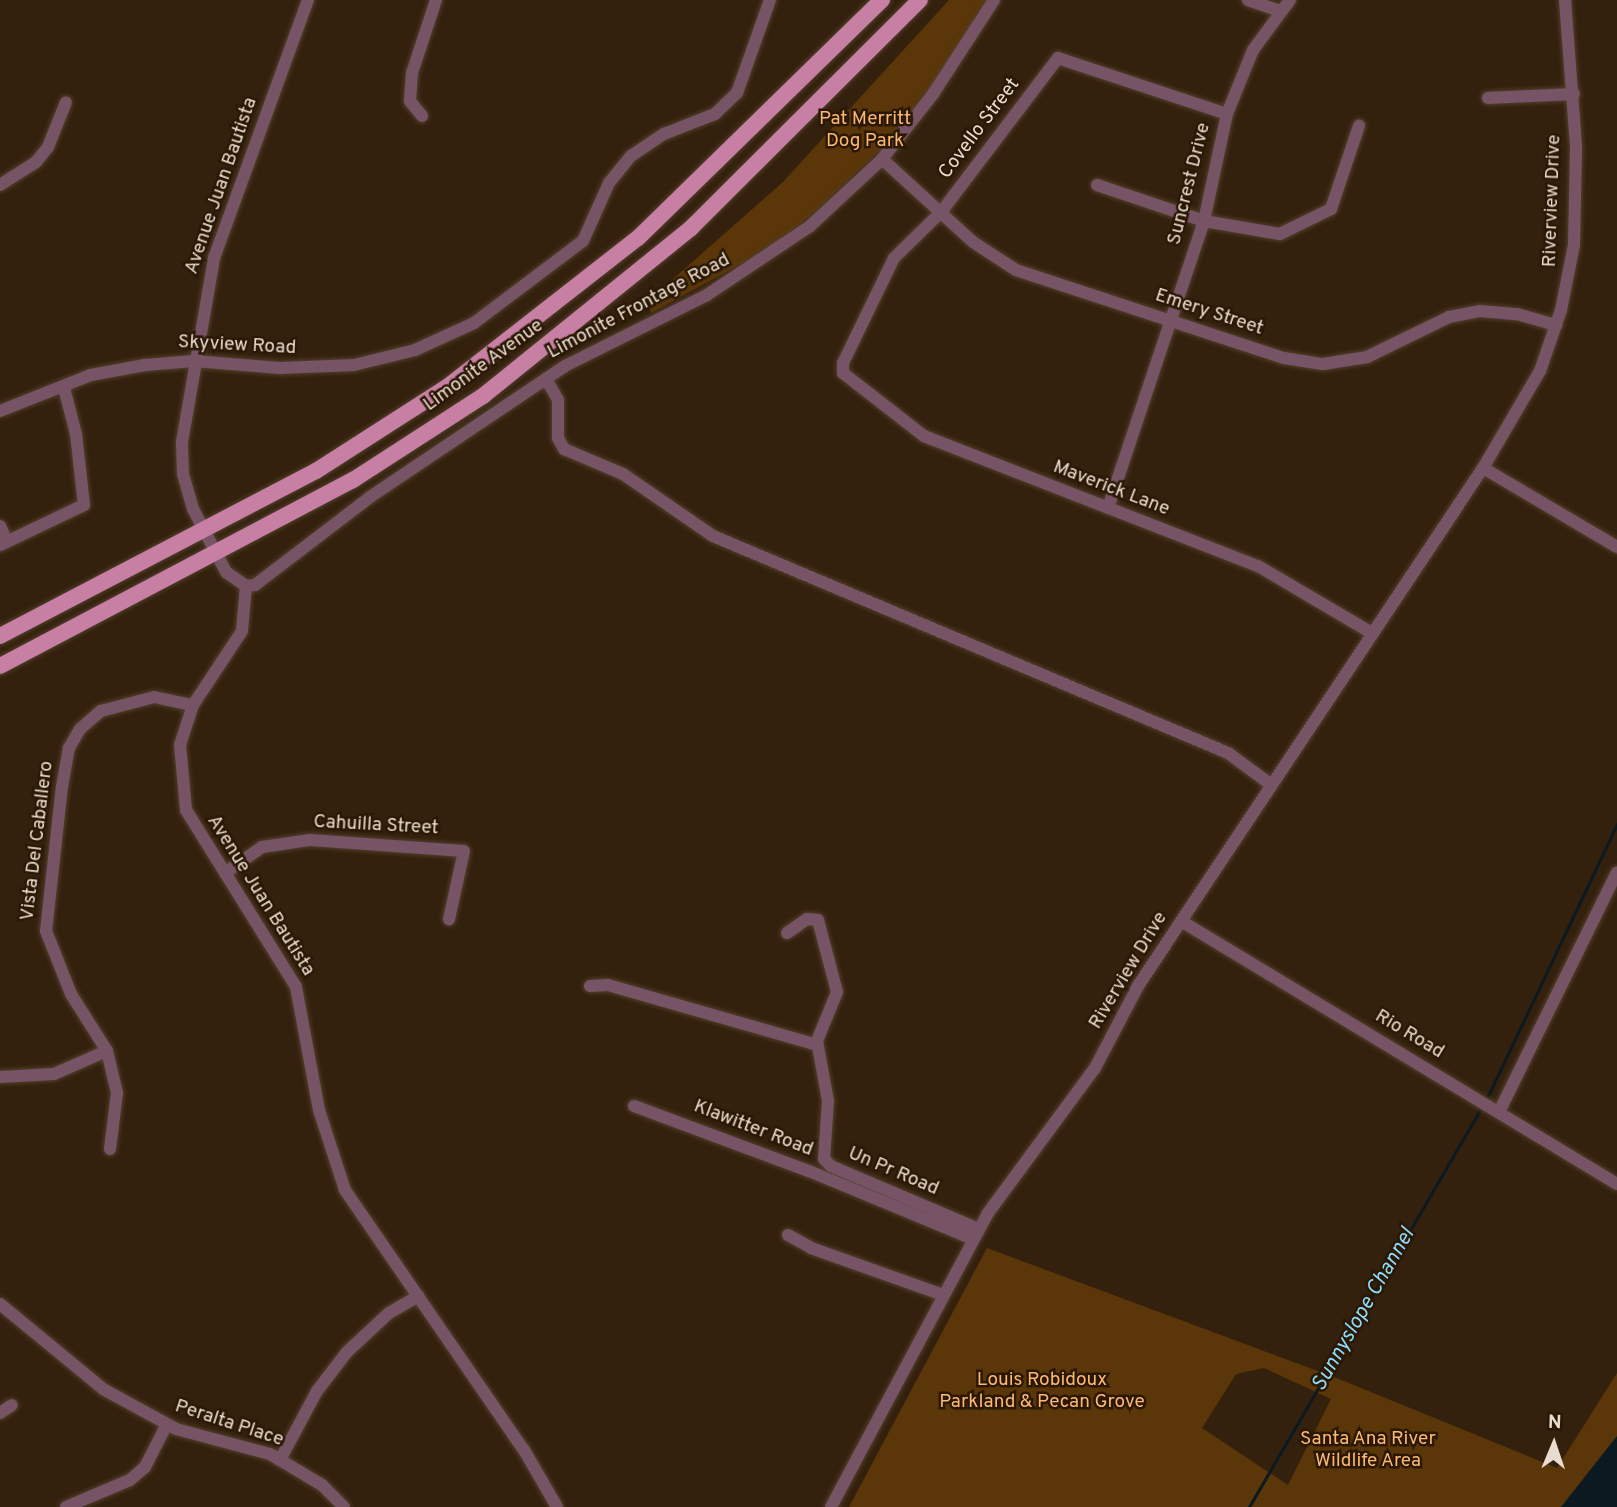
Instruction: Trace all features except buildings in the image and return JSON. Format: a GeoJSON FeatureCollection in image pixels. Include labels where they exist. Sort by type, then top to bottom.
{"type":"FeatureCollection","features":[{"type":"Feature","properties":{"kind":"main road","name":"Limonite Avenue"},"geometry":{"type":"LineString","coordinates":[[0,636],[316,471],[390,423],[576,290],[702,181],[882,0]]}},
{"type":"Feature","properties":{"kind":"main road","name":"Limonite Avenue"},"geometry":{"type":"LineString","coordinates":[[0,666],[219,554],[353,481],[472,403],[594,310],[691,228],[920,0]]}},
{"type":"Feature","properties":{"kind":"street","name":"Avenue Juan Bautista"},"geometry":{"type":"LineString","coordinates":[[308,0],[219,242],[194,361],[181,460],[187,492],[234,582],[246,586],[242,631],[193,705],[180,745],[184,800],[201,838],[296,988],[319,1110],[345,1190],[531,1460],[557,1507]]}},
{"type":"Feature","properties":{"kind":"street"},"geometry":{"type":"LineString","coordinates":[[422,116],[410,101],[412,73],[436,0]]}},
{"type":"Feature","properties":{"kind":"street","name":"Skyview Road"},"geometry":{"type":"LineString","coordinates":[[0,411],[118,369],[194,361],[279,368],[354,365],[415,350],[474,323],[573,251],[592,226],[610,183],[631,156],[664,134],[715,114],[737,93],[770,0]]}},
{"type":"Feature","properties":{"kind":"street","name":"Limonite Frontage Road"},"geometry":{"type":"LineString","coordinates":[[246,586],[255,585],[370,497],[546,379],[746,272],[810,226],[882,159],[953,65],[994,0]]}},
{"type":"Feature","properties":{"kind":"street"},"geometry":{"type":"LineString","coordinates":[[1248,0],[1280,11]]}},
{"type":"Feature","properties":{"kind":"street","name":"Suncrest Drive"},"geometry":{"type":"LineString","coordinates":[[1108,508],[1205,220],[1227,114],[1253,50],[1290,0]]}},
{"type":"Feature","properties":{"kind":"street","name":"Riverview Drive"},"geometry":{"type":"LineString","coordinates":[[831,1507],[976,1234],[1095,1068],[1138,986],[1370,632],[1483,468],[1528,396],[1556,325],[1574,245],[1574,94],[1565,0]]}},
{"type":"Feature","properties":{"kind":"street","name":"Covello Street"},"geometry":{"type":"LineString","coordinates":[[843,373],[843,363],[894,258],[941,212],[1059,58],[1227,114]]}},
{"type":"Feature","properties":{"kind":"street"},"geometry":{"type":"LineString","coordinates":[[1488,98],[1574,94]]}},
{"type":"Feature","properties":{"kind":"street"},"geometry":{"type":"LineString","coordinates":[[0,185],[36,162],[48,147],[66,102]]}},
{"type":"Feature","properties":{"kind":"street"},"geometry":{"type":"LineString","coordinates":[[1097,185],[1205,220],[1280,234],[1331,209],[1359,126]]}},
{"type":"Feature","properties":{"kind":"street","name":"Emery Street"},"geometry":{"type":"LineString","coordinates":[[882,159],[973,242],[1016,270],[1284,358],[1322,364],[1367,357],[1464,313],[1500,311],[1556,325]]}},
{"type":"Feature","properties":{"kind":"street","name":"Maverick Lane"},"geometry":{"type":"LineString","coordinates":[[843,373],[924,436],[1258,566],[1370,632]]}},
{"type":"Feature","properties":{"kind":"street"},"geometry":{"type":"LineString","coordinates":[[546,379],[558,400],[558,438],[564,449],[622,474],[713,536],[1228,753],[1270,784]]}},
{"type":"Feature","properties":{"kind":"street"},"geometry":{"type":"LineString","coordinates":[[0,526],[3,543],[84,505],[76,434],[64,388]]}},
{"type":"Feature","properties":{"kind":"street"},"geometry":{"type":"LineString","coordinates":[[1483,468],[1617,547]]}},
{"type":"Feature","properties":{"kind":"street","name":"Vista Del Caballero"},"geometry":{"type":"LineString","coordinates":[[110,1149],[117,1093],[107,1051],[71,994],[46,931],[69,748],[80,729],[101,711],[154,697],[193,705]]}},
{"type":"Feature","properties":{"kind":"street","name":"Cahuilla Street"},"geometry":{"type":"LineString","coordinates":[[225,873],[262,847],[310,840],[464,851],[449,919]]}},
{"type":"Feature","properties":{"kind":"street"},"geometry":{"type":"LineString","coordinates":[[1494,1110],[1617,872]]}},
{"type":"Feature","properties":{"kind":"street"},"geometry":{"type":"LineString","coordinates":[[590,986],[608,985],[817,1045],[837,992],[820,923],[807,919],[787,933]]}},
{"type":"Feature","properties":{"kind":"street","name":"Rio Road"},"geometry":{"type":"LineString","coordinates":[[1181,920],[1617,1184]]}},
{"type":"Feature","properties":{"kind":"street","name":"Un Pr Road"},"geometry":{"type":"LineString","coordinates":[[817,1045],[828,1101],[822,1147],[829,1164],[976,1234]]}},
{"type":"Feature","properties":{"kind":"street"},"geometry":{"type":"LineString","coordinates":[[0,1077],[54,1074],[107,1051]]}},
{"type":"Feature","properties":{"kind":"street","name":"Klawitter Road"},"geometry":{"type":"LineString","coordinates":[[634,1106],[976,1234]]}},
{"type":"Feature","properties":{"kind":"street"},"geometry":{"type":"LineString","coordinates":[[823,1176],[829,1164]]}},
{"type":"Feature","properties":{"kind":"street"},"geometry":{"type":"LineString","coordinates":[[788,1235],[811,1248],[943,1295]]}},
{"type":"Feature","properties":{"kind":"street"},"geometry":{"type":"LineString","coordinates":[[280,1460],[317,1391],[347,1352],[389,1313],[418,1296]]}},
{"type":"Feature","properties":{"kind":"street","name":"Peralta Place"},"geometry":{"type":"LineString","coordinates":[[0,1304],[103,1389],[167,1424],[280,1460],[322,1485],[344,1507]]}},
{"type":"Feature","properties":{"kind":"street"},"geometry":{"type":"LineString","coordinates":[[0,1413],[12,1405]]}},
{"type":"Feature","properties":{"kind":"street"},"geometry":{"type":"LineString","coordinates":[[66,1507],[130,1480],[145,1467],[167,1424]]}},
{"type":"Feature","properties":{"kind":"green space","name":"Pat Merritt Dog Park"},"geometry":{"type":"Polygon","coordinates":[[[949,0],[990,0],[935,83],[889,142],[814,213],[765,251],[651,313],[647,302],[783,182],[949,0]]]}},
{"type":"Feature","properties":{"kind":"green space","name":"Louis Robidoux Parkland & Pecan Grove"},"geometry":{"type":"Polygon","coordinates":[[[987,1248],[1339,1379],[1557,1468],[1617,1373],[1617,1507],[849,1507],[987,1248]],[[1264,1368],[1236,1374],[1202,1428],[1288,1485],[1331,1399],[1264,1368]]]}},
{"type":"Feature","properties":{"kind":"shaded area"},"geometry":{"type":"Polygon","coordinates":[[[1617,1436],[1617,1507],[1561,1507],[1617,1436]]]}},
{"type":"Feature","properties":{"kind":"waterway","name":"Sunnyslope Channel"},"geometry":{"type":"LineString","coordinates":[[1488,1096],[1617,824]]}},
{"type":"Feature","properties":{"kind":"waterway","name":"Sunnyslope Channel"},"geometry":{"type":"LineString","coordinates":[[1249,1507],[1479,1112]]}},
{"type":"Feature","properties":{"kind":"park label","name":"Santa Ana River Wildlife Area"},"geometry":{"type":"Point","coordinates":[1368,1451]}}]}
